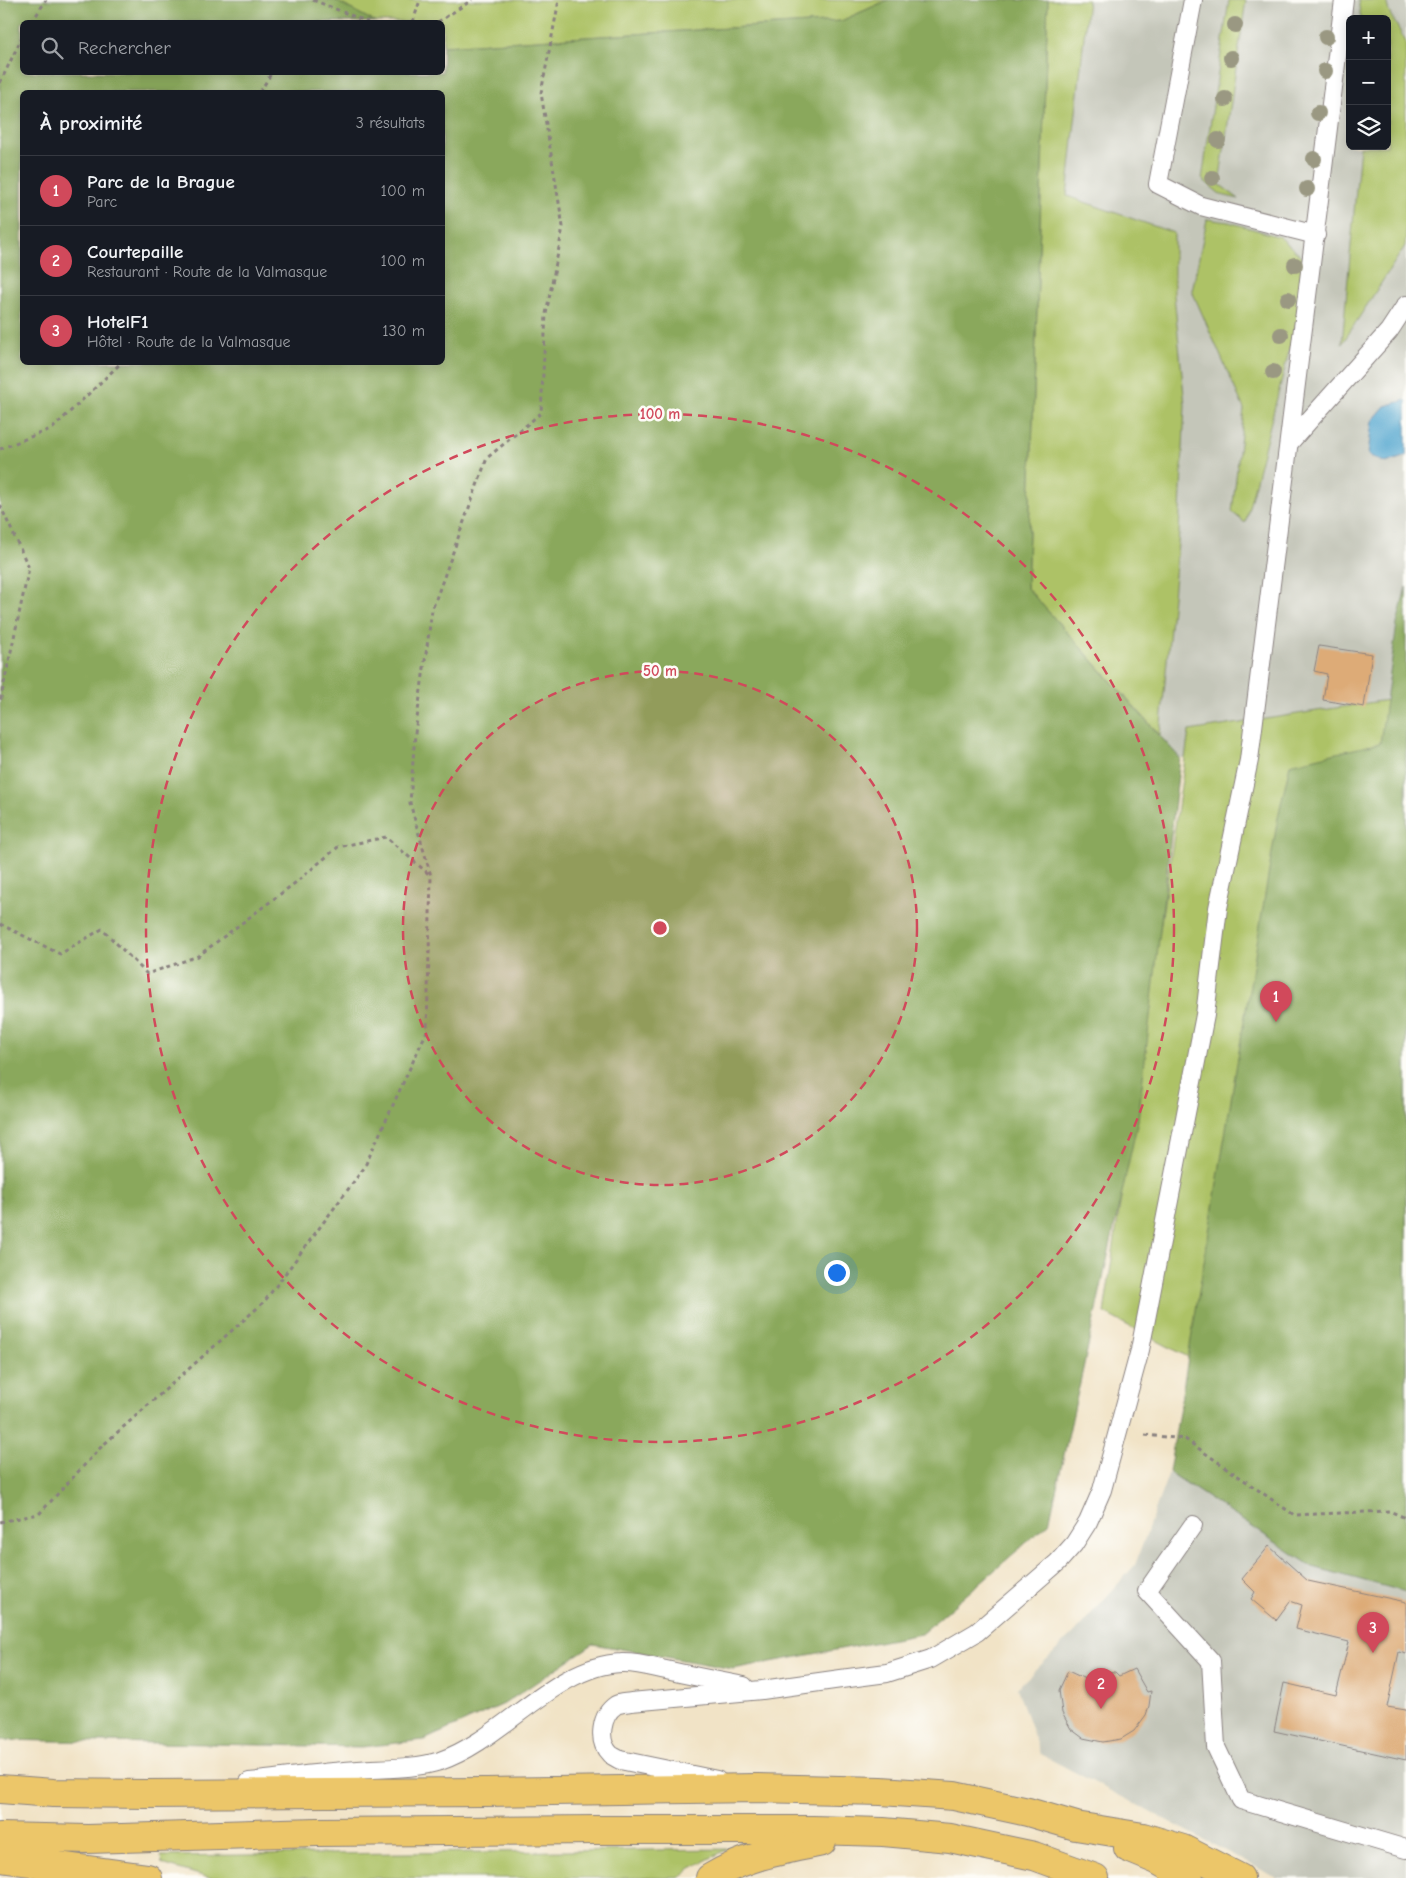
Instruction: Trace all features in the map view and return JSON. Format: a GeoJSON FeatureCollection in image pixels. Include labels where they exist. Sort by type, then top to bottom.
{"type":"FeatureCollection","features":[{"type":"Feature","properties":{"kind":"main road"},"geometry":{"type":"LineString","coordinates":[[0,1789],[53,1793],[146,1794],[757,1788],[954,1796],[1028,1812],[1076,1826],[1157,1860],[1189,1878]]}},
{"type":"Feature","properties":{"kind":"main road"},"geometry":{"type":"LineString","coordinates":[[1076,1826],[1143,1837],[1183,1850],[1240,1878]]}},
{"type":"Feature","properties":{"kind":"main road"},"geometry":{"type":"LineString","coordinates":[[0,1836],[88,1839],[317,1832],[598,1830],[813,1830],[883,1832],[950,1838],[1034,1856],[1094,1878]]}},
{"type":"Feature","properties":{"kind":"main road"},"geometry":{"type":"LineString","coordinates":[[710,1878],[723,1870],[769,1852],[883,1832]]}},
{"type":"Feature","properties":{"kind":"main road"},"geometry":{"type":"LineString","coordinates":[[0,1858],[148,1878]]}},
{"type":"Feature","properties":{"kind":"lane"},"geometry":{"type":"LineString","coordinates":[[1193,0],[1158,184],[1201,206],[1316,235]]}},
{"type":"Feature","properties":{"kind":"lane"},"geometry":{"type":"LineString","coordinates":[[757,1788],[620,1760],[610,1754],[603,1743],[604,1720],[617,1704],[762,1690],[887,1673],[932,1659],[977,1632],[1051,1569],[1074,1544],[1088,1522],[1102,1490],[1140,1350],[1205,1015],[1218,908],[1250,760],[1344,0]]}},
{"type":"Feature","properties":{"kind":"lane"},"geometry":{"type":"LineString","coordinates":[[1289,443],[1389,331],[1406,305]]}},
{"type":"Feature","properties":{"kind":"lane"},"geometry":{"type":"LineString","coordinates":[[1193,1525],[1147,1591],[1211,1661],[1216,1748],[1241,1800],[1406,1850]]}},
{"type":"Feature","properties":{"kind":"lane"},"geometry":{"type":"LineString","coordinates":[[146,1794],[356,1770],[414,1767],[441,1760],[497,1730],[580,1673],[604,1664],[623,1663],[641,1665],[762,1690]]}},
{"type":"Feature","properties":{"kind":"path"},"geometry":{"type":"LineString","coordinates":[[33,20],[46,0]]}},
{"type":"Feature","properties":{"kind":"path"},"geometry":{"type":"LineString","coordinates":[[314,0],[362,20]]}},
{"type":"Feature","properties":{"kind":"path"},"geometry":{"type":"LineString","coordinates":[[414,20],[420,0]]}},
{"type":"Feature","properties":{"kind":"path"},"geometry":{"type":"LineString","coordinates":[[441,20],[472,0]]}},
{"type":"Feature","properties":{"kind":"path"},"geometry":{"type":"LineString","coordinates":[[0,1522],[39,1514],[102,1446],[264,1302],[364,1168],[427,1031],[432,876],[410,803],[415,733],[432,610],[487,458],[541,413],[546,314],[563,227],[542,93],[558,0]]}},
{"type":"Feature","properties":{"kind":"path"},"geometry":{"type":"LineString","coordinates":[[0,83],[20,41]]}},
{"type":"Feature","properties":{"kind":"path"},"geometry":{"type":"LineString","coordinates":[[261,90],[270,75]]}},
{"type":"Feature","properties":{"kind":"path"},"geometry":{"type":"LineString","coordinates":[[0,449],[53,428],[119,365]]}},
{"type":"Feature","properties":{"kind":"path"},"geometry":{"type":"LineString","coordinates":[[0,505],[29,568],[0,702]]}},
{"type":"Feature","properties":{"kind":"path"},"geometry":{"type":"LineString","coordinates":[[0,924],[60,954],[102,929],[147,974],[198,956],[295,884],[338,846],[386,837],[432,876]]}},
{"type":"Feature","properties":{"kind":"path"},"geometry":{"type":"LineString","coordinates":[[1119,1432],[1184,1439],[1294,1515],[1389,1511],[1406,1518]]}},
{"type":"Feature","properties":{"kind":"shaded area"},"geometry":{"type":"Polygon","coordinates":[[[1088,0],[1406,0],[1406,587],[1397,624],[1380,743],[1290,764],[1180,758],[1160,735],[1179,533],[1174,233],[1067,196],[1088,0]]]}},
{"type":"Feature","properties":{"kind":"shaded area"},"geometry":{"type":"Polygon","coordinates":[[[1169,1472],[1313,1567],[1406,1592],[1406,1878],[1277,1878],[1040,1754],[1017,1688],[1074,1633],[1135,1565],[1169,1472]]]}},
{"type":"Feature","properties":{"kind":"green space"},"geometry":{"type":"Polygon","coordinates":[[[0,0],[334,0],[371,20],[20,20],[20,75],[445,75],[445,46],[841,21],[888,0],[1048,0],[1027,588],[1180,758],[1138,1120],[1049,1523],[921,1634],[733,1669],[593,1644],[504,1704],[424,1740],[362,1747],[0,1740],[0,0]]]}},
{"type":"Feature","properties":{"kind":"green space"},"geometry":{"type":"Polygon","coordinates":[[[334,0],[888,0],[841,21],[445,46],[445,20],[371,20],[334,0]]]}},
{"type":"Feature","properties":{"kind":"green space"},"geometry":{"type":"Polygon","coordinates":[[[1048,0],[1088,0],[1067,196],[1174,233],[1174,294],[1185,405],[1179,533],[1160,735],[1027,588],[1048,0]]]}},
{"type":"Feature","properties":{"kind":"green space"},"geometry":{"type":"Polygon","coordinates":[[[1229,0],[1246,0],[1219,184],[1239,199],[1221,195],[1202,179],[1229,0]]]}},
{"type":"Feature","properties":{"kind":"green space"},"geometry":{"type":"Polygon","coordinates":[[[1358,0],[1386,0],[1391,15],[1360,15],[1358,0]]]}},
{"type":"Feature","properties":{"kind":"green space"},"geometry":{"type":"Polygon","coordinates":[[[1391,16],[1406,42],[1406,240],[1405,246],[1342,344],[1360,150],[1391,150],[1391,16]]]}},
{"type":"Feature","properties":{"kind":"green space"},"geometry":{"type":"Polygon","coordinates":[[[1207,219],[1229,222],[1280,237],[1303,258],[1297,320],[1245,523],[1232,512],[1244,409],[1192,291],[1207,219]]]}},
{"type":"Feature","properties":{"kind":"green space"},"geometry":{"type":"Polygon","coordinates":[[[1406,587],[1406,1592],[1313,1567],[1169,1472],[1278,817],[1290,764],[1380,743],[1397,624],[1406,587]]]}},
{"type":"Feature","properties":{"kind":"green space"},"geometry":{"type":"Polygon","coordinates":[[[1406,697],[1406,1471],[1104,1313],[1189,731],[1406,697]]]}},
{"type":"Feature","properties":{"kind":"green space"},"geometry":{"type":"Polygon","coordinates":[[[728,1849],[691,1868],[679,1878],[210,1878],[162,1864],[161,1856],[728,1849]]]}},
{"type":"Feature","properties":{"kind":"water"},"geometry":{"type":"Polygon","coordinates":[[[1406,400],[1406,456],[1386,463],[1368,455],[1372,421],[1385,406],[1406,400]]]}},
{"type":"Feature","properties":{"kind":"building"},"geometry":{"type":"Polygon","coordinates":[[[1319,646],[1372,654],[1364,707],[1323,700],[1327,674],[1314,671],[1319,646]]]}},
{"type":"Feature","properties":{"kind":"building"},"geometry":{"type":"Polygon","coordinates":[[[1269,1546],[1308,1581],[1406,1602],[1406,1654],[1399,1652],[1387,1707],[1406,1710],[1406,1760],[1274,1731],[1284,1683],[1336,1695],[1349,1642],[1296,1629],[1302,1605],[1290,1601],[1276,1620],[1251,1599],[1255,1592],[1242,1579],[1269,1546]]]}},
{"type":"Feature","properties":{"kind":"building"},"geometry":{"type":"Polygon","coordinates":[[[1134,1669],[1147,1692],[1151,1691],[1146,1715],[1134,1731],[1121,1739],[1103,1742],[1083,1738],[1071,1729],[1062,1713],[1059,1690],[1068,1671],[1085,1679],[1099,1671],[1115,1672],[1119,1676],[1134,1669]]]}},
{"type":"Feature","properties":{"kind":"place","name":"Parc de la Brague"},"geometry":{"type":"Point","coordinates":[1276,1022]}},
{"type":"Feature","properties":{"kind":"place","name":"HotelF1"},"geometry":{"type":"Point","coordinates":[1373,1653]}},
{"type":"Feature","properties":{"kind":"place","name":"Courtepaille"},"geometry":{"type":"Point","coordinates":[1101,1709]}}]}
